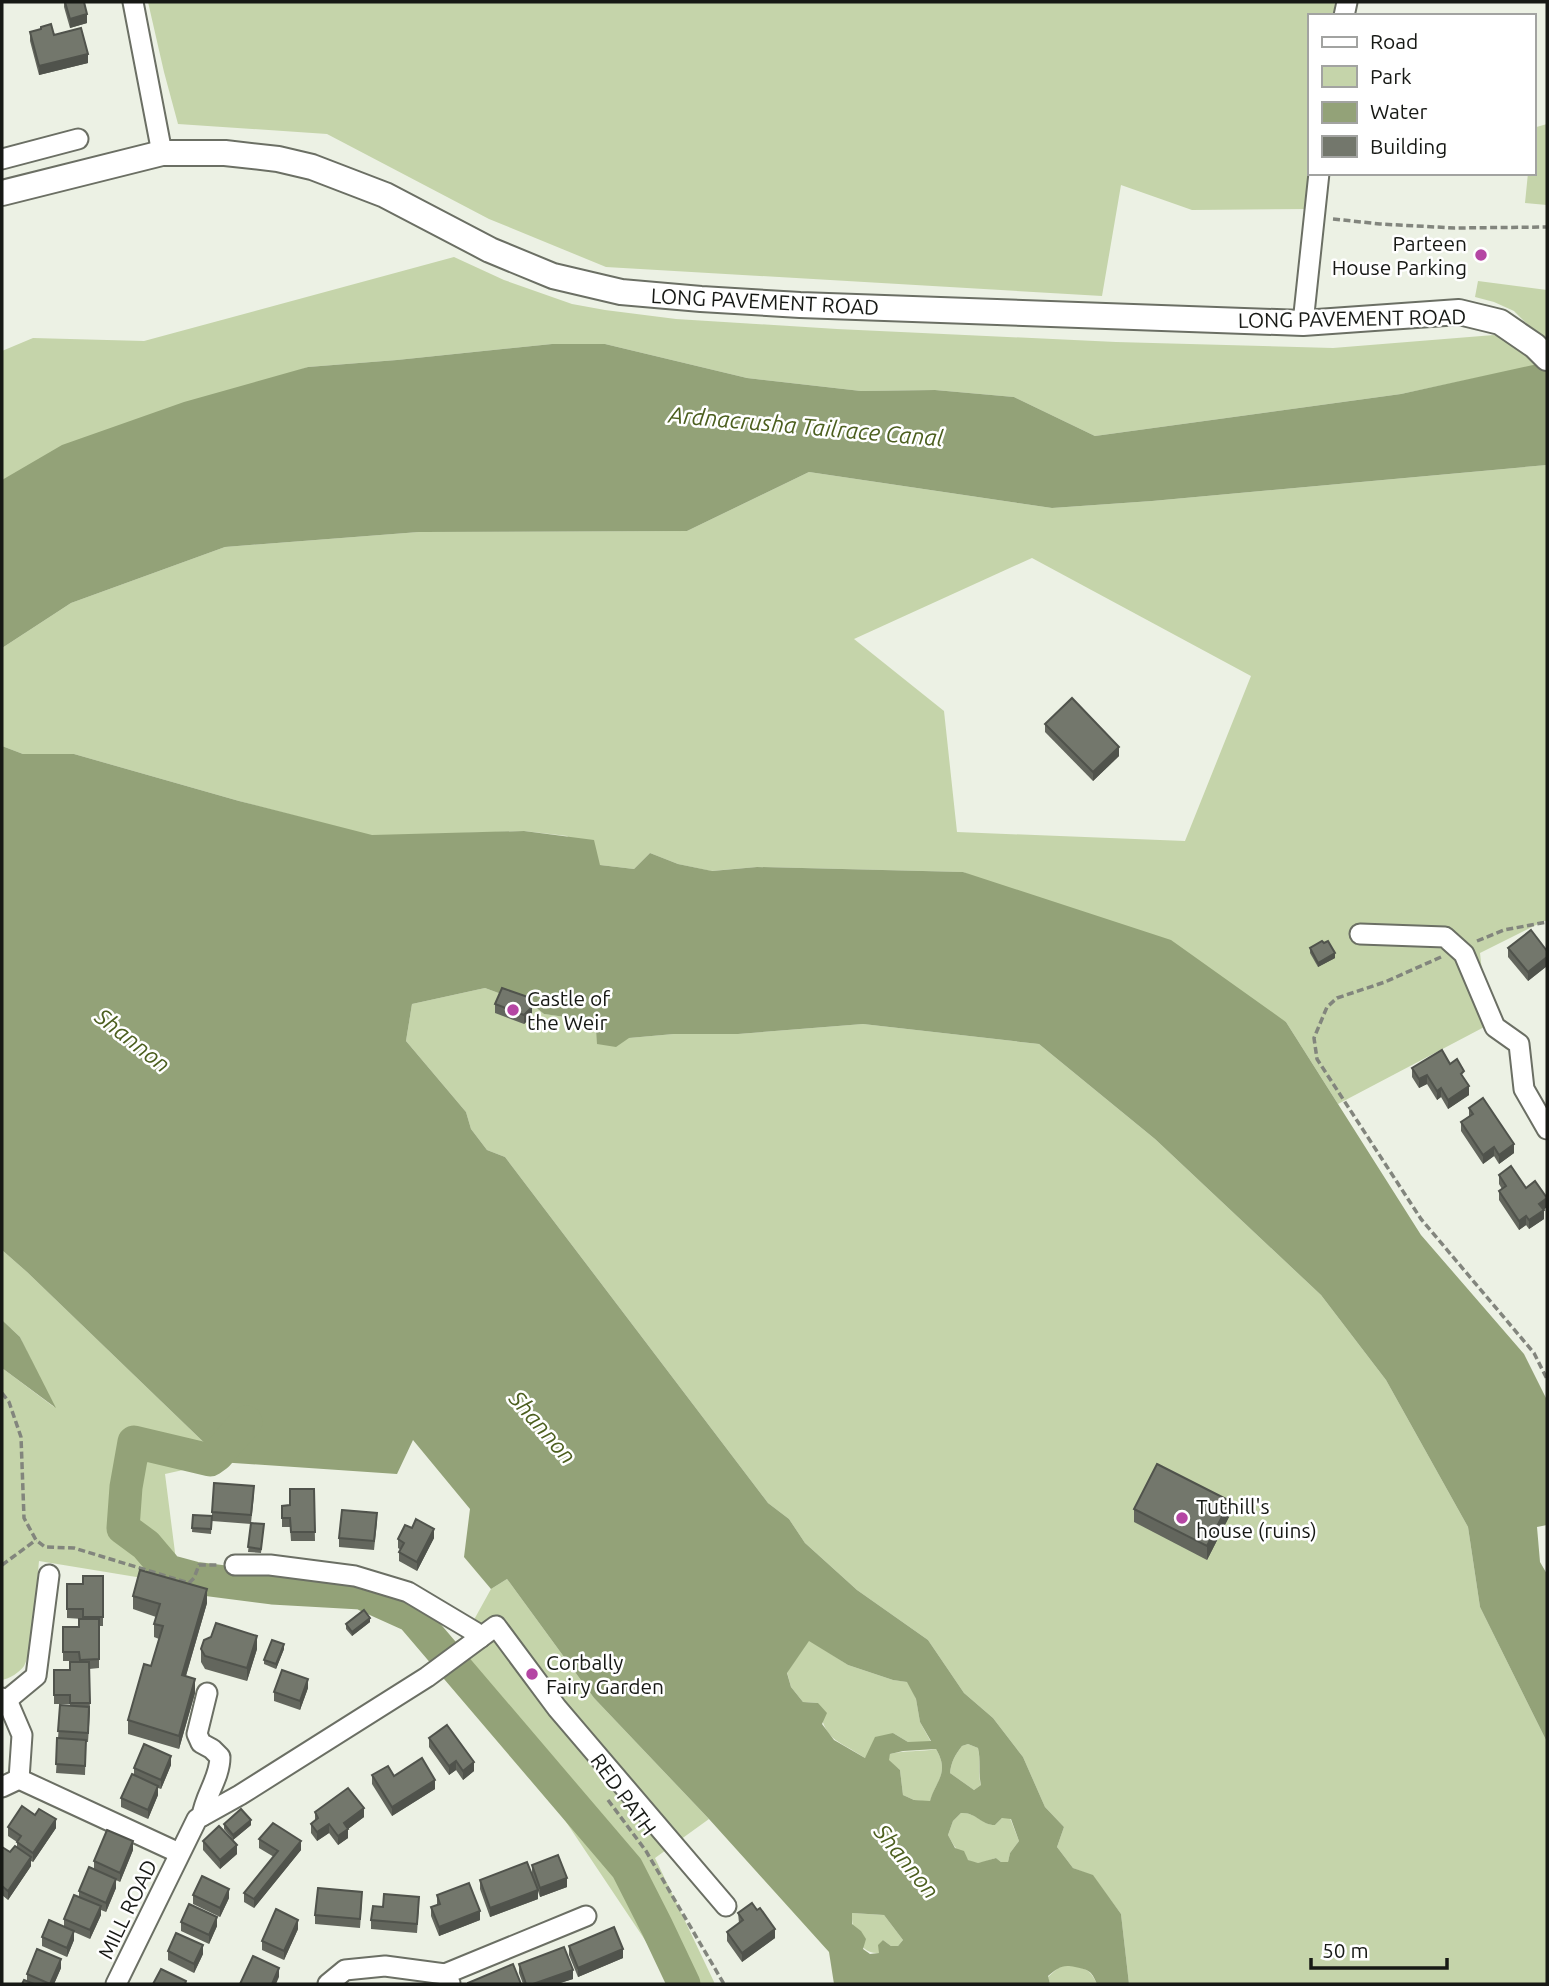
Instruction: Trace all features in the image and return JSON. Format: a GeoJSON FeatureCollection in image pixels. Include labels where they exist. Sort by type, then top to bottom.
{"type":"FeatureCollection","features":[{"type":"Feature","properties":{"kind":"main road","name":"LONG PAVEMENT ROAD"},"geometry":{"type":"LineString","coordinates":[[2,193],[162,153],[225,153],[278,159],[312,167],[385,195],[490,250],[554,276],[621,292],[800,305],[1303,323],[1460,312],[1500,322],[1535,346],[1547,358]]}},
{"type":"Feature","properties":{"kind":"street"},"geometry":{"type":"LineString","coordinates":[[133,2],[162,153]]}},
{"type":"Feature","properties":{"kind":"street"},"geometry":{"type":"LineString","coordinates":[[2,159],[78,139]]}},
{"type":"Feature","properties":{"kind":"street"},"geometry":{"type":"LineString","coordinates":[[1303,323],[1319,175]]}},
{"type":"Feature","properties":{"kind":"street"},"geometry":{"type":"LineString","coordinates":[[1360,934],[1445,937],[1464,954],[1495,1027],[1520,1044],[1524,1089],[1547,1129]]}},
{"type":"Feature","properties":{"kind":"street"},"geometry":{"type":"LineString","coordinates":[[235,1566],[270,1565],[355,1576],[408,1592],[475,1632],[480,1639]]}},
{"type":"Feature","properties":{"kind":"street"},"geometry":{"type":"LineString","coordinates":[[50,1575],[36,1676],[4,1699],[22,1735],[10,1783],[179,1853]]}},
{"type":"Feature","properties":{"kind":"street"},"geometry":{"type":"LineString","coordinates":[[202,1816],[240,1795],[427,1677],[496,1626],[557,1708],[726,1906]]}},
{"type":"Feature","properties":{"kind":"street"},"geometry":{"type":"LineString","coordinates":[[202,1816],[204,1803],[220,1769],[220,1757],[201,1743],[197,1734],[207,1693]]}},
{"type":"Feature","properties":{"kind":"street","name":"MILL ROAD"},"geometry":{"type":"LineString","coordinates":[[116,1984],[179,1853],[197,1819],[202,1816]]}},
{"type":"Feature","properties":{"kind":"street"},"geometry":{"type":"LineString","coordinates":[[328,1984],[345,1970],[385,1966],[448,1979],[586,1916]]}},
{"type":"Feature","properties":{"kind":"path"},"geometry":{"type":"LineString","coordinates":[[1316,217],[1455,228],[1547,226]]}},
{"type":"Feature","properties":{"kind":"path"},"geometry":{"type":"LineString","coordinates":[[1547,922],[1504,930],[1385,982],[1338,998],[1327,1007],[1314,1038],[1317,1059],[1422,1219],[1534,1353],[1547,1379]]}},
{"type":"Feature","properties":{"kind":"path"},"geometry":{"type":"LineString","coordinates":[[2,1394],[9,1402],[21,1437],[24,1518],[36,1541],[45,1547],[74,1548],[189,1583],[199,1565]]}},
{"type":"Feature","properties":{"kind":"path"},"geometry":{"type":"LineString","coordinates":[[2,1565],[36,1541]]}},
{"type":"Feature","properties":{"kind":"path","name":"RED PATH"},"geometry":{"type":"LineString","coordinates":[[606,1797],[646,1851],[724,1984]]}},
{"type":"Feature","properties":{"kind":"green space"},"geometry":{"type":"Polygon","coordinates":[[[148,2],[1335,2],[1333,14],[1308,14],[1308,175],[1313,175],[1308,209],[1192,210],[1121,185],[1102,296],[606,267],[489,219],[327,134],[178,124],[148,2]]]}},
{"type":"Feature","properties":{"kind":"green space"},"geometry":{"type":"Polygon","coordinates":[[[1547,124],[1547,205],[1525,203],[1528,175],[1535,175],[1535,127],[1547,124]]]}},
{"type":"Feature","properties":{"kind":"green space"},"geometry":{"type":"Polygon","coordinates":[[[454,257],[504,280],[572,304],[676,319],[1116,342],[1333,348],[1494,335],[1519,346],[1542,364],[1401,394],[1095,436],[1014,397],[935,390],[861,391],[747,378],[605,344],[552,344],[308,367],[2,480],[2,351],[33,338],[144,341],[454,257]]]}},
{"type":"Feature","properties":{"kind":"green space"},"geometry":{"type":"Polygon","coordinates":[[[1478,281],[1547,290],[1547,344],[1514,311],[1475,297],[1478,281]]]}},
{"type":"Feature","properties":{"kind":"green space"},"geometry":{"type":"Polygon","coordinates":[[[1547,465],[1547,921],[1480,953],[1488,1025],[1338,1104],[1286,1022],[963,872],[757,867],[711,871],[678,864],[650,853],[634,869],[600,865],[567,836],[524,831],[372,836],[74,754],[23,754],[2,746],[2,648],[71,603],[225,547],[419,532],[687,531],[809,472],[1052,508],[1547,465]],[[1032,558],[854,639],[944,711],[957,832],[1185,841],[1251,676],[1032,558]]]}},
{"type":"Feature","properties":{"kind":"green space"},"geometry":{"type":"Polygon","coordinates":[[[485,988],[534,1006],[544,1014],[565,1017],[629,1038],[674,1034],[738,1034],[863,1024],[1039,1044],[1155,1139],[1321,1295],[1386,1380],[1468,1527],[1480,1607],[1547,1742],[1547,1984],[1129,1984],[1121,1914],[1093,1876],[1073,1868],[1057,1847],[1064,1827],[1045,1807],[1023,1757],[993,1718],[964,1693],[928,1640],[857,1590],[805,1543],[789,1519],[768,1503],[505,1157],[487,1150],[471,1129],[466,1112],[406,1041],[412,1004],[485,988]]]}},
{"type":"Feature","properties":{"kind":"green space"},"geometry":{"type":"Polygon","coordinates":[[[2,1250],[217,1455],[219,1462],[165,1474],[179,1584],[39,1561],[27,1658],[20,1671],[2,1680],[2,1368],[54,1407],[20,1337],[2,1320],[2,1250]]]}},
{"type":"Feature","properties":{"kind":"green space"},"geometry":{"type":"Polygon","coordinates":[[[507,1579],[594,1698],[709,1819],[655,1858],[715,1984],[669,1984],[649,1946],[524,1759],[431,1655],[465,1636],[491,1589],[507,1579]],[[499,1615],[465,1636],[495,1636],[570,1714],[499,1615]]]}},
{"type":"Feature","properties":{"kind":"green space"},"geometry":{"type":"Polygon","coordinates":[[[809,1640],[848,1665],[893,1680],[908,1682],[916,1699],[920,1722],[931,1742],[908,1742],[893,1733],[865,1758],[833,1738],[824,1725],[818,1703],[803,1702],[791,1687],[787,1672],[809,1640]]]}},
{"type":"Feature","properties":{"kind":"green space"},"geometry":{"type":"Polygon","coordinates":[[[968,1744],[978,1748],[979,1753],[981,1785],[974,1790],[950,1773],[957,1752],[968,1744]]]}},
{"type":"Feature","properties":{"kind":"green space"},"geometry":{"type":"Polygon","coordinates":[[[936,1749],[942,1771],[930,1802],[903,1795],[900,1770],[888,1760],[890,1754],[936,1749]]]}},
{"type":"Feature","properties":{"kind":"green space"},"geometry":{"type":"Polygon","coordinates":[[[961,1813],[971,1814],[995,1825],[1002,1818],[1010,1818],[1019,1841],[1010,1853],[1008,1862],[1001,1862],[996,1858],[980,1863],[973,1862],[960,1853],[948,1835],[953,1821],[961,1813]]]}},
{"type":"Feature","properties":{"kind":"green space"},"geometry":{"type":"Polygon","coordinates":[[[852,1913],[884,1915],[903,1940],[898,1946],[891,1946],[883,1940],[879,1953],[866,1950],[855,1933],[852,1913]]]}},
{"type":"Feature","properties":{"kind":"green space"},"geometry":{"type":"Polygon","coordinates":[[[1066,1964],[1088,1971],[1097,1984],[1050,1984],[1048,1977],[1066,1964]]]}},
{"type":"Feature","properties":{"kind":"water","name":"Ardnacrusha Tailrace Canal"},"geometry":{"type":"Polygon","coordinates":[[[552,344],[605,344],[747,378],[861,391],[935,390],[1014,397],[1095,436],[1401,394],[1547,362],[1547,465],[1052,508],[809,472],[687,531],[419,532],[225,547],[71,603],[2,648],[2,480],[62,445],[184,402],[308,367],[552,344]]]}},
{"type":"Feature","properties":{"kind":"water","name":"Shannon"},"geometry":{"type":"Polygon","coordinates":[[[2,746],[23,754],[74,754],[372,835],[524,831],[594,840],[600,865],[634,869],[650,853],[678,864],[712,871],[757,867],[963,872],[1171,940],[1286,1022],[1421,1235],[1524,1354],[1547,1400],[1547,1525],[1537,1527],[1540,1562],[1547,1574],[1547,1742],[1480,1607],[1468,1527],[1386,1380],[1321,1295],[1155,1139],[1039,1044],[863,1024],[738,1034],[674,1034],[629,1038],[616,1047],[597,1044],[596,1028],[565,1017],[544,1014],[534,1006],[485,988],[412,1004],[406,1041],[466,1112],[471,1129],[487,1150],[505,1157],[768,1503],[789,1519],[805,1543],[857,1590],[928,1640],[964,1693],[993,1718],[1023,1757],[1045,1807],[1064,1827],[1057,1847],[1073,1868],[1093,1875],[1121,1914],[1129,1984],[1097,1984],[1089,1971],[1063,1966],[1048,1976],[1050,1984],[834,1984],[829,1952],[709,1819],[594,1698],[507,1579],[491,1589],[464,1557],[470,1509],[413,1440],[397,1474],[219,1462],[217,1455],[2,1250],[2,746]],[[809,1641],[787,1673],[791,1687],[803,1702],[818,1703],[827,1713],[822,1724],[834,1740],[865,1758],[875,1737],[893,1733],[908,1742],[931,1741],[920,1722],[916,1699],[907,1682],[848,1665],[809,1641]],[[968,1744],[962,1746],[951,1765],[950,1773],[974,1790],[981,1785],[978,1748],[968,1744]],[[936,1749],[890,1754],[889,1760],[900,1770],[903,1795],[914,1800],[930,1801],[942,1770],[936,1749]],[[961,1813],[953,1821],[948,1835],[955,1848],[964,1851],[968,1860],[978,1863],[996,1858],[1001,1862],[1008,1862],[1010,1853],[1019,1841],[1011,1819],[1002,1818],[995,1825],[966,1813],[961,1813]],[[852,1913],[852,1924],[866,1939],[863,1949],[870,1954],[879,1953],[878,1945],[883,1940],[891,1946],[898,1946],[903,1940],[884,1915],[852,1913]]]}},
{"type":"Feature","properties":{"kind":"water"},"geometry":{"type":"Polygon","coordinates":[[[2,1320],[20,1337],[56,1408],[2,1368],[2,1320]]]}},
{"type":"Feature","properties":{"kind":"building"},"geometry":{"type":"Polygon","coordinates":[[[65,2],[84,2],[87,14],[70,19],[65,2]]]}},
{"type":"Feature","properties":{"kind":"building"},"geometry":{"type":"Polygon","coordinates":[[[51,24],[54,35],[81,28],[88,54],[39,66],[30,32],[51,24]]]}},
{"type":"Feature","properties":{"kind":"building"},"geometry":{"type":"Polygon","coordinates":[[[1072,698],[1119,747],[1093,772],[1045,724],[1072,698]]]}},
{"type":"Feature","properties":{"kind":"building"},"geometry":{"type":"Polygon","coordinates":[[[1531,930],[1547,951],[1547,957],[1528,972],[1508,948],[1531,930]]]}},
{"type":"Feature","properties":{"kind":"building"},"geometry":{"type":"Polygon","coordinates":[[[1322,941],[1328,941],[1335,953],[1318,963],[1310,948],[1322,941]]]}},
{"type":"Feature","properties":{"kind":"building"},"geometry":{"type":"Polygon","coordinates":[[[502,988],[528,997],[532,1007],[524,1015],[495,1004],[502,988]]]}},
{"type":"Feature","properties":{"kind":"building"},"geometry":{"type":"Polygon","coordinates":[[[1442,1050],[1450,1064],[1457,1059],[1464,1071],[1461,1074],[1469,1086],[1448,1100],[1441,1088],[1437,1091],[1427,1075],[1419,1079],[1412,1068],[1442,1050]]]}},
{"type":"Feature","properties":{"kind":"building"},"geometry":{"type":"Polygon","coordinates":[[[1483,1098],[1514,1144],[1499,1155],[1494,1147],[1483,1155],[1461,1122],[1473,1114],[1469,1108],[1483,1098]]]}},
{"type":"Feature","properties":{"kind":"building"},"geometry":{"type":"Polygon","coordinates":[[[1511,1166],[1526,1188],[1535,1181],[1547,1198],[1539,1204],[1544,1210],[1529,1220],[1526,1216],[1519,1221],[1499,1191],[1506,1186],[1499,1175],[1511,1166]]]}},
{"type":"Feature","properties":{"kind":"building","name":"Tuthill's house (ruins)"},"geometry":{"type":"Polygon","coordinates":[[[1157,1464],[1230,1501],[1207,1546],[1134,1509],[1157,1464]]]}},
{"type":"Feature","properties":{"kind":"building"},"geometry":{"type":"Polygon","coordinates":[[[214,1483],[254,1486],[251,1515],[212,1512],[214,1483]]]}},
{"type":"Feature","properties":{"kind":"building"},"geometry":{"type":"Polygon","coordinates":[[[290,1489],[314,1489],[315,1532],[291,1532],[290,1518],[282,1518],[282,1506],[290,1505],[290,1489]]]}},
{"type":"Feature","properties":{"kind":"building"},"geometry":{"type":"Polygon","coordinates":[[[342,1510],[377,1513],[374,1541],[339,1538],[342,1510]]]}},
{"type":"Feature","properties":{"kind":"building"},"geometry":{"type":"Polygon","coordinates":[[[193,1515],[212,1516],[211,1529],[192,1528],[193,1515]]]}},
{"type":"Feature","properties":{"kind":"building"},"geometry":{"type":"Polygon","coordinates":[[[416,1519],[434,1529],[417,1562],[399,1552],[404,1543],[398,1539],[405,1525],[412,1528],[416,1519]]]}},
{"type":"Feature","properties":{"kind":"building"},"geometry":{"type":"Polygon","coordinates":[[[251,1523],[264,1524],[261,1549],[248,1547],[251,1523]]]}},
{"type":"Feature","properties":{"kind":"building"},"geometry":{"type":"Polygon","coordinates":[[[140,1570],[207,1589],[182,1675],[195,1679],[179,1736],[128,1720],[144,1664],[151,1666],[163,1626],[154,1624],[160,1604],[133,1596],[140,1570]]]}},
{"type":"Feature","properties":{"kind":"building"},"geometry":{"type":"Polygon","coordinates":[[[83,1576],[103,1576],[103,1617],[83,1617],[83,1609],[67,1609],[67,1584],[83,1584],[83,1576]]]}},
{"type":"Feature","properties":{"kind":"building"},"geometry":{"type":"Polygon","coordinates":[[[364,1610],[370,1618],[352,1632],[346,1624],[364,1610]]]}},
{"type":"Feature","properties":{"kind":"building"},"geometry":{"type":"Polygon","coordinates":[[[79,1619],[99,1619],[99,1659],[80,1660],[79,1652],[63,1652],[63,1627],[79,1627],[79,1619]]]}},
{"type":"Feature","properties":{"kind":"building"},"geometry":{"type":"Polygon","coordinates":[[[216,1623],[257,1636],[247,1668],[205,1656],[201,1649],[204,1640],[211,1637],[216,1623]]]}},
{"type":"Feature","properties":{"kind":"building"},"geometry":{"type":"Polygon","coordinates":[[[272,1640],[284,1644],[276,1664],[264,1660],[272,1640]]]}},
{"type":"Feature","properties":{"kind":"building"},"geometry":{"type":"Polygon","coordinates":[[[70,1662],[89,1662],[90,1703],[70,1703],[70,1695],[54,1695],[54,1670],[70,1670],[70,1662]]]}},
{"type":"Feature","properties":{"kind":"building"},"geometry":{"type":"Polygon","coordinates":[[[282,1670],[308,1679],[300,1701],[274,1692],[282,1670]]]}},
{"type":"Feature","properties":{"kind":"building"},"geometry":{"type":"Polygon","coordinates":[[[60,1705],[89,1707],[88,1733],[58,1731],[60,1705]]]}},
{"type":"Feature","properties":{"kind":"building"},"geometry":{"type":"Polygon","coordinates":[[[447,1725],[474,1762],[463,1771],[456,1761],[449,1766],[429,1738],[447,1725]]]}},
{"type":"Feature","properties":{"kind":"building"},"geometry":{"type":"Polygon","coordinates":[[[57,1738],[86,1740],[85,1766],[56,1764],[57,1738]]]}},
{"type":"Feature","properties":{"kind":"building"},"geometry":{"type":"Polygon","coordinates":[[[144,1744],[171,1756],[161,1780],[134,1768],[144,1744]]]}},
{"type":"Feature","properties":{"kind":"building"},"geometry":{"type":"Polygon","coordinates":[[[422,1758],[435,1780],[392,1807],[372,1775],[388,1766],[394,1776],[422,1758]]]}},
{"type":"Feature","properties":{"kind":"building"},"geometry":{"type":"Polygon","coordinates":[[[132,1774],[158,1786],[148,1810],[121,1798],[132,1774]]]}},
{"type":"Feature","properties":{"kind":"building"},"geometry":{"type":"Polygon","coordinates":[[[348,1788],[364,1808],[344,1823],[348,1829],[338,1836],[329,1824],[317,1832],[311,1824],[318,1818],[315,1812],[348,1788]]]}},
{"type":"Feature","properties":{"kind":"building"},"geometry":{"type":"Polygon","coordinates":[[[22,1806],[35,1815],[39,1809],[56,1819],[33,1853],[17,1842],[21,1836],[8,1827],[22,1806]]]}},
{"type":"Feature","properties":{"kind":"building"},"geometry":{"type":"Polygon","coordinates":[[[241,1809],[251,1820],[233,1835],[224,1824],[241,1809]]]}},
{"type":"Feature","properties":{"kind":"building"},"geometry":{"type":"Polygon","coordinates":[[[273,1823],[301,1841],[254,1899],[244,1893],[278,1851],[259,1839],[273,1823]]]}},
{"type":"Feature","properties":{"kind":"building"},"geometry":{"type":"Polygon","coordinates":[[[219,1826],[237,1845],[220,1860],[203,1841],[219,1826]]]}},
{"type":"Feature","properties":{"kind":"building"},"geometry":{"type":"Polygon","coordinates":[[[107,1830],[133,1841],[120,1873],[94,1861],[107,1830]]]}},
{"type":"Feature","properties":{"kind":"building"},"geometry":{"type":"Polygon","coordinates":[[[15,1846],[31,1857],[8,1891],[2,1886],[2,1847],[10,1852],[15,1846]]]}},
{"type":"Feature","properties":{"kind":"building"},"geometry":{"type":"Polygon","coordinates":[[[558,1855],[567,1878],[540,1888],[532,1865],[558,1855]]]}},
{"type":"Feature","properties":{"kind":"building"},"geometry":{"type":"Polygon","coordinates":[[[527,1862],[538,1890],[490,1908],[480,1880],[527,1862]]]}},
{"type":"Feature","properties":{"kind":"building"},"geometry":{"type":"Polygon","coordinates":[[[89,1867],[116,1879],[106,1903],[79,1891],[89,1867]]]}},
{"type":"Feature","properties":{"kind":"building"},"geometry":{"type":"Polygon","coordinates":[[[202,1876],[229,1889],[220,1908],[193,1895],[202,1876]]]}},
{"type":"Feature","properties":{"kind":"building"},"geometry":{"type":"Polygon","coordinates":[[[469,1883],[480,1911],[439,1927],[431,1907],[440,1904],[437,1895],[469,1883]]]}},
{"type":"Feature","properties":{"kind":"building"},"geometry":{"type":"Polygon","coordinates":[[[318,1888],[362,1892],[360,1919],[315,1915],[318,1888]]]}},
{"type":"Feature","properties":{"kind":"building"},"geometry":{"type":"Polygon","coordinates":[[[384,1894],[419,1897],[417,1924],[371,1920],[373,1906],[383,1907],[384,1894]]]}},
{"type":"Feature","properties":{"kind":"building"},"geometry":{"type":"Polygon","coordinates":[[[74,1895],[101,1906],[90,1930],[64,1919],[74,1895]]]}},
{"type":"Feature","properties":{"kind":"building"},"geometry":{"type":"Polygon","coordinates":[[[752,1903],[757,1910],[760,1908],[775,1929],[742,1953],[727,1932],[743,1920],[738,1913],[752,1903]]]}},
{"type":"Feature","properties":{"kind":"building"},"geometry":{"type":"Polygon","coordinates":[[[189,1904],[217,1917],[209,1935],[181,1922],[189,1904]]]}},
{"type":"Feature","properties":{"kind":"building"},"geometry":{"type":"Polygon","coordinates":[[[276,1909],[298,1920],[284,1951],[262,1941],[276,1909]]]}},
{"type":"Feature","properties":{"kind":"building"},"geometry":{"type":"Polygon","coordinates":[[[49,1920],[74,1931],[67,1948],[42,1937],[49,1920]]]}},
{"type":"Feature","properties":{"kind":"building"},"geometry":{"type":"Polygon","coordinates":[[[614,1927],[623,1949],[578,1968],[569,1946],[614,1927]]]}},
{"type":"Feature","properties":{"kind":"building"},"geometry":{"type":"Polygon","coordinates":[[[176,1933],[203,1945],[194,1964],[168,1951],[176,1933]]]}},
{"type":"Feature","properties":{"kind":"building"},"geometry":{"type":"Polygon","coordinates":[[[564,1947],[573,1970],[526,1984],[519,1964],[564,1947]]]}},
{"type":"Feature","properties":{"kind":"building"},"geometry":{"type":"Polygon","coordinates":[[[37,1949],[61,1959],[50,1984],[27,1974],[37,1949]]]}},
{"type":"Feature","properties":{"kind":"building"},"geometry":{"type":"Polygon","coordinates":[[[253,1956],[279,1968],[272,1984],[240,1984],[253,1956]]]}},
{"type":"Feature","properties":{"kind":"building"},"geometry":{"type":"Polygon","coordinates":[[[513,1964],[521,1984],[468,1984],[468,1983],[513,1964]]]}},
{"type":"Feature","properties":{"kind":"building"},"geometry":{"type":"Polygon","coordinates":[[[161,1969],[186,1981],[185,1984],[153,1984],[161,1969]]]}},
{"type":"Feature","properties":{"kind":"waterway"},"geometry":{"type":"LineString","coordinates":[[246,1422],[210,1460],[134,1442],[126,1487],[123,1528],[146,1545],[168,1571],[194,1578],[272,1588],[361,1593],[412,1616],[627,1868],[684,1984]]}},
{"type":"Feature","properties":{"kind":"place","name":"Parteen House Parking"},"geometry":{"type":"Point","coordinates":[1481,255]}},
{"type":"Feature","properties":{"kind":"place","name":"Castle of the Weir"},"geometry":{"type":"Point","coordinates":[513,1010]}},
{"type":"Feature","properties":{"kind":"place","name":"Tuthill's house (ruins)"},"geometry":{"type":"Point","coordinates":[1182,1518]}},
{"type":"Feature","properties":{"kind":"place","name":"Corbally Fairy Garden"},"geometry":{"type":"Point","coordinates":[532,1674]}}]}
